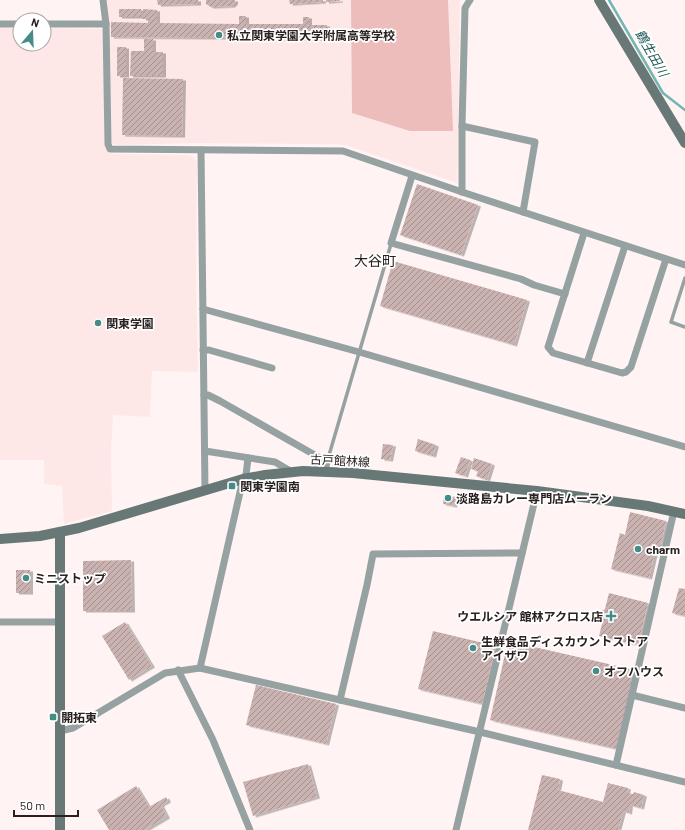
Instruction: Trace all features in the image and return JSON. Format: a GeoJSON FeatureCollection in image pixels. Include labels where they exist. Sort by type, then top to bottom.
{"type":"FeatureCollection","features":[{"type":"Feature","properties":{"kind":"main road"},"geometry":{"type":"LineString","coordinates":[[599,0],[684,139]]}},
{"type":"Feature","properties":{"kind":"main road","name":"古戸館林線"},"geometry":{"type":"LineString","coordinates":[[0,539],[33,537],[60,533],[243,479],[326,467],[537,491],[648,506],[685,514]]}},
{"type":"Feature","properties":{"kind":"main road"},"geometry":{"type":"LineString","coordinates":[[60,533],[60,830]]}},
{"type":"Feature","properties":{"kind":"street"},"geometry":{"type":"LineString","coordinates":[[103,0],[106,24],[108,148],[113,150],[343,151],[412,176],[685,265]]}},
{"type":"Feature","properties":{"kind":"street"},"geometry":{"type":"LineString","coordinates":[[462,192],[465,8],[470,0]]}},
{"type":"Feature","properties":{"kind":"street"},"geometry":{"type":"LineString","coordinates":[[0,24],[12,24]]}},
{"type":"Feature","properties":{"kind":"street"},"geometry":{"type":"LineString","coordinates":[[52,24],[106,24]]}},
{"type":"Feature","properties":{"kind":"street"},"geometry":{"type":"LineString","coordinates":[[462,126],[535,142],[523,212]]}},
{"type":"Feature","properties":{"kind":"street"},"geometry":{"type":"LineString","coordinates":[[201,150],[205,490]]}},
{"type":"Feature","properties":{"kind":"street"},"geometry":{"type":"LineString","coordinates":[[412,176],[391,242],[521,279],[534,285],[565,294]]}},
{"type":"Feature","properties":{"kind":"street"},"geometry":{"type":"LineString","coordinates":[[584,232],[548,347],[553,353],[622,373],[626,372],[631,367],[666,259]]}},
{"type":"Feature","properties":{"kind":"street"},"geometry":{"type":"LineString","coordinates":[[586,363],[625,246]]}},
{"type":"Feature","properties":{"kind":"street"},"geometry":{"type":"LineString","coordinates":[[203,309],[358,352],[685,447]]}},
{"type":"Feature","properties":{"kind":"street"},"geometry":{"type":"LineString","coordinates":[[203,350],[209,350],[272,368]]}},
{"type":"Feature","properties":{"kind":"street"},"geometry":{"type":"LineString","coordinates":[[204,395],[208,395],[220,401],[326,467]]}},
{"type":"Feature","properties":{"kind":"street"},"geometry":{"type":"LineString","coordinates":[[205,451],[275,462],[292,472]]}},
{"type":"Feature","properties":{"kind":"street"},"geometry":{"type":"LineString","coordinates":[[200,668],[243,479],[246,475],[248,458]]}},
{"type":"Feature","properties":{"kind":"street"},"geometry":{"type":"LineString","coordinates":[[456,830],[537,491]]}},
{"type":"Feature","properties":{"kind":"street"},"geometry":{"type":"LineString","coordinates":[[616,765],[674,511]]}},
{"type":"Feature","properties":{"kind":"street"},"geometry":{"type":"LineString","coordinates":[[340,700],[373,554],[522,553]]}},
{"type":"Feature","properties":{"kind":"street"},"geometry":{"type":"LineString","coordinates":[[0,622],[60,622]]}},
{"type":"Feature","properties":{"kind":"street"},"geometry":{"type":"LineString","coordinates":[[60,731],[73,728],[165,673],[200,668],[480,732],[685,782]]}},
{"type":"Feature","properties":{"kind":"street"},"geometry":{"type":"LineString","coordinates":[[178,670],[213,740],[250,830]]}},
{"type":"Feature","properties":{"kind":"street"},"geometry":{"type":"LineString","coordinates":[[632,695],[685,708]]}},
{"type":"Feature","properties":{"kind":"lane"},"geometry":{"type":"LineString","coordinates":[[326,467],[391,242]]}},
{"type":"Feature","properties":{"kind":"lane"},"geometry":{"type":"LineString","coordinates":[[685,278],[671,322],[685,327]]}},
{"type":"Feature","properties":{"kind":"shaded area"},"geometry":{"type":"Polygon","coordinates":[[[106,0],[460,0],[457,183],[345,145],[196,143],[117,145],[111,143],[106,0]]]}},
{"type":"Feature","properties":{"kind":"shaded area"},"geometry":{"type":"Polygon","coordinates":[[[351,0],[448,0],[453,131],[410,131],[352,113],[351,0]]]}},
{"type":"Feature","properties":{"kind":"shaded area","name":"関東学園"},"geometry":{"type":"Polygon","coordinates":[[[0,27],[12,28],[12,52],[52,52],[52,28],[103,29],[105,140],[107,151],[113,154],[190,155],[197,162],[196,275],[198,372],[152,371],[150,417],[113,415],[111,450],[112,511],[64,524],[62,486],[44,484],[44,460],[0,460],[0,27]]]}},
{"type":"Feature","properties":{"kind":"building"},"geometry":{"type":"Polygon","coordinates":[[[157,0],[198,0],[198,4],[158,5],[157,0]]]}},
{"type":"Feature","properties":{"kind":"building"},"geometry":{"type":"Polygon","coordinates":[[[206,0],[235,0],[235,3],[232,6],[211,7],[206,4],[206,0]]]}},
{"type":"Feature","properties":{"kind":"building"},"geometry":{"type":"Polygon","coordinates":[[[289,0],[323,0],[323,2],[290,4],[289,0]]]}},
{"type":"Feature","properties":{"kind":"building"},"geometry":{"type":"Polygon","coordinates":[[[326,0],[340,0],[340,1],[326,2],[326,0]]]}},
{"type":"Feature","properties":{"kind":"building"},"geometry":{"type":"Polygon","coordinates":[[[119,9],[141,9],[141,17],[119,17],[119,9]]]}},
{"type":"Feature","properties":{"kind":"building"},"geometry":{"type":"Polygon","coordinates":[[[143,9],[157,10],[157,23],[239,24],[239,16],[246,16],[246,24],[303,24],[303,17],[309,17],[309,25],[327,25],[327,39],[111,37],[111,22],[148,23],[148,19],[143,19],[143,9]]]}},
{"type":"Feature","properties":{"kind":"building"},"geometry":{"type":"Polygon","coordinates":[[[144,39],[153,39],[153,52],[163,52],[163,76],[130,76],[131,51],[144,51],[144,39]]]}},
{"type":"Feature","properties":{"kind":"building"},"geometry":{"type":"Polygon","coordinates":[[[117,47],[126,47],[126,76],[117,76],[117,47]]]}},
{"type":"Feature","properties":{"kind":"building"},"geometry":{"type":"Polygon","coordinates":[[[123,78],[183,79],[182,136],[122,135],[123,78]]]}},
{"type":"Feature","properties":{"kind":"building"},"geometry":{"type":"Polygon","coordinates":[[[417,184],[478,205],[461,255],[400,235],[417,184]]]}},
{"type":"Feature","properties":{"kind":"building"},"geometry":{"type":"Polygon","coordinates":[[[393,261],[527,300],[514,345],[380,306],[393,261]]]}},
{"type":"Feature","properties":{"kind":"building"},"geometry":{"type":"Polygon","coordinates":[[[418,439],[436,445],[433,456],[415,451],[418,439]]]}},
{"type":"Feature","properties":{"kind":"building"},"geometry":{"type":"Polygon","coordinates":[[[383,444],[393,445],[390,460],[381,459],[383,444]]]}},
{"type":"Feature","properties":{"kind":"building"},"geometry":{"type":"Polygon","coordinates":[[[461,457],[470,460],[465,476],[455,473],[461,457]]]}},
{"type":"Feature","properties":{"kind":"building"},"geometry":{"type":"Polygon","coordinates":[[[474,458],[492,464],[487,480],[476,476],[478,471],[471,469],[474,458]]]}},
{"type":"Feature","properties":{"kind":"building"},"geometry":{"type":"Polygon","coordinates":[[[444,495],[456,497],[454,506],[443,504],[444,495]]]}},
{"type":"Feature","properties":{"kind":"building"},"geometry":{"type":"Polygon","coordinates":[[[630,512],[666,521],[660,549],[656,548],[649,578],[611,569],[620,533],[625,535],[630,512]]]}},
{"type":"Feature","properties":{"kind":"building"},"geometry":{"type":"Polygon","coordinates":[[[131,560],[132,611],[83,611],[83,561],[131,560]]]}},
{"type":"Feature","properties":{"kind":"building"},"geometry":{"type":"Polygon","coordinates":[[[16,570],[30,570],[30,593],[16,593],[16,570]]]}},
{"type":"Feature","properties":{"kind":"building"},"geometry":{"type":"Polygon","coordinates":[[[679,588],[685,589],[685,616],[672,613],[679,588]]]}},
{"type":"Feature","properties":{"kind":"building"},"geometry":{"type":"Polygon","coordinates":[[[609,593],[648,603],[638,645],[599,636],[603,620],[600,612],[605,609],[609,593]]]}},
{"type":"Feature","properties":{"kind":"building"},"geometry":{"type":"Polygon","coordinates":[[[125,622],[152,666],[129,680],[102,636],[125,622]]]}},
{"type":"Feature","properties":{"kind":"building"},"geometry":{"type":"Polygon","coordinates":[[[433,631],[496,646],[482,704],[418,689],[433,631]]]}},
{"type":"Feature","properties":{"kind":"building"},"geometry":{"type":"Polygon","coordinates":[[[508,641],[635,670],[617,749],[490,720],[508,641]]]}},
{"type":"Feature","properties":{"kind":"building"},"geometry":{"type":"Polygon","coordinates":[[[256,685],[336,704],[326,744],[246,725],[256,685]]]}},
{"type":"Feature","properties":{"kind":"building"},"geometry":{"type":"Polygon","coordinates":[[[308,764],[317,797],[253,816],[243,782],[308,764]]]}},
{"type":"Feature","properties":{"kind":"building"},"geometry":{"type":"Polygon","coordinates":[[[542,775],[560,779],[558,790],[603,802],[608,783],[628,788],[627,793],[633,794],[634,792],[644,795],[641,808],[630,805],[629,813],[623,811],[618,830],[528,830],[542,775]]]}},
{"type":"Feature","properties":{"kind":"building"},"geometry":{"type":"Polygon","coordinates":[[[136,786],[149,807],[166,797],[168,801],[161,805],[167,817],[145,830],[109,830],[97,810],[136,786]]]}},
{"type":"Feature","properties":{"kind":"waterway","name":"鶴生田川"},"geometry":{"type":"LineString","coordinates":[[609,0],[663,93],[685,110]]}},
{"type":"Feature","properties":{"kind":"place","name":"私立関東学園大学附属高等学校"},"geometry":{"type":"Point","coordinates":[219,35]}},
{"type":"Feature","properties":{"kind":"place","name":"関東学園"},"geometry":{"type":"Point","coordinates":[98,323]}},
{"type":"Feature","properties":{"kind":"place","name":"関東学園南"},"geometry":{"type":"Point","coordinates":[232,486]}},
{"type":"Feature","properties":{"kind":"place","name":"淡路島カレー専門店ムーラン"},"geometry":{"type":"Point","coordinates":[448,498]}},
{"type":"Feature","properties":{"kind":"place","name":"charm"},"geometry":{"type":"Point","coordinates":[638,549]}},
{"type":"Feature","properties":{"kind":"place","name":"ミニストップ"},"geometry":{"type":"Point","coordinates":[26,578]}},
{"type":"Feature","properties":{"kind":"place","name":"ウエルシア 館林アクロス店"},"geometry":{"type":"Point","coordinates":[611,616]}},
{"type":"Feature","properties":{"kind":"place","name":"生鮮食品ディスカウントストア アイザワ"},"geometry":{"type":"Point","coordinates":[473,648]}},
{"type":"Feature","properties":{"kind":"place","name":"オフハウス"},"geometry":{"type":"Point","coordinates":[596,671]}},
{"type":"Feature","properties":{"kind":"place","name":"開拓東"},"geometry":{"type":"Point","coordinates":[53,717]}},
{"type":"Feature","properties":{"kind":"district","name":"大谷町"},"geometry":{"type":"Point","coordinates":[375,260]}}]}
